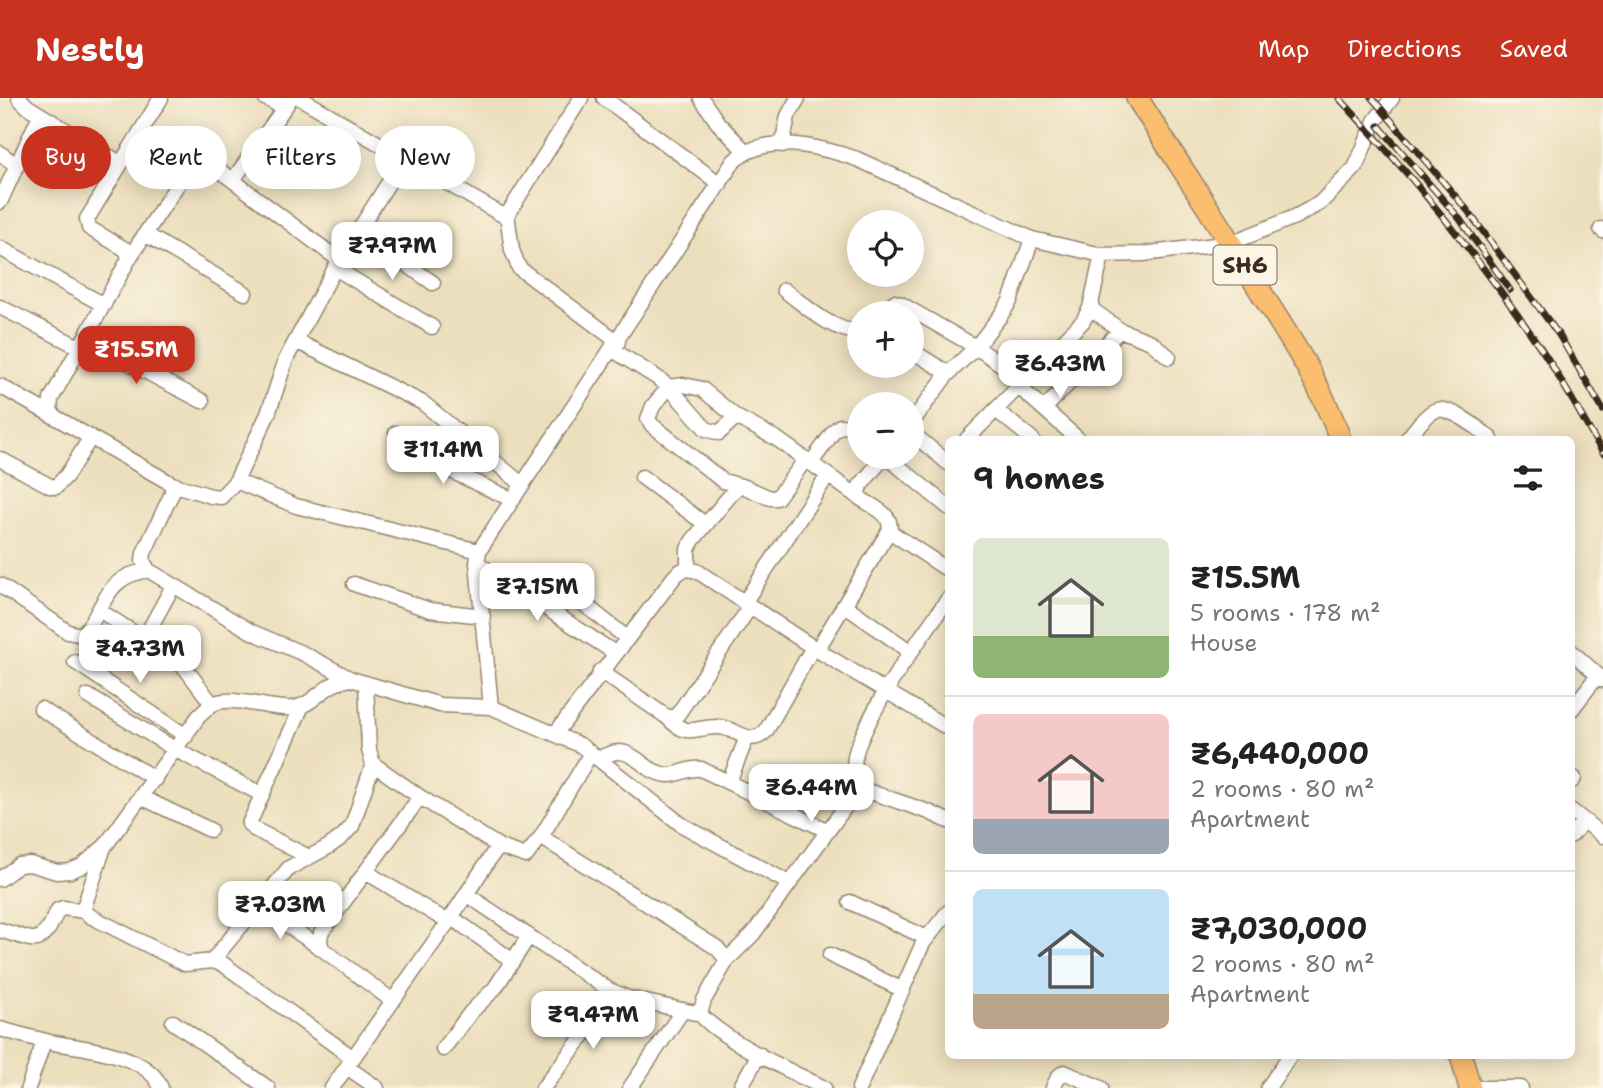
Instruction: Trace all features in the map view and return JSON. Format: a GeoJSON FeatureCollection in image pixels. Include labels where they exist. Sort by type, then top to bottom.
{"type":"FeatureCollection","features":[{"type":"Feature","properties":{"kind":"main road","name":"SH6"},"geometry":{"type":"LineString","coordinates":[[1137,98],[1231,243],[1318,386],[1339,436]]}},
{"type":"Feature","properties":{"kind":"main road"},"geometry":{"type":"LineString","coordinates":[[1462,1059],[1470,1088]]}},
{"type":"Feature","properties":{"kind":"street"},"geometry":{"type":"LineString","coordinates":[[19,98],[40,115],[120,163]]}},
{"type":"Feature","properties":{"kind":"street"},"geometry":{"type":"LineString","coordinates":[[130,257],[125,249],[89,228],[87,219],[161,98]]}},
{"type":"Feature","properties":{"kind":"street"},"geometry":{"type":"LineString","coordinates":[[265,98],[278,104],[293,100],[375,143]]}},
{"type":"Feature","properties":{"kind":"street"},"geometry":{"type":"LineString","coordinates":[[581,98],[507,214],[512,250],[519,268],[669,387],[706,429],[719,433],[736,417]]}},
{"type":"Feature","properties":{"kind":"street"},"geometry":{"type":"LineString","coordinates":[[604,98],[720,184]]}},
{"type":"Feature","properties":{"kind":"street"},"geometry":{"type":"LineString","coordinates":[[701,98],[718,123],[745,151]]}},
{"type":"Feature","properties":{"kind":"street"},"geometry":{"type":"LineString","coordinates":[[782,145],[788,116],[798,98]]}},
{"type":"Feature","properties":{"kind":"street"},"geometry":{"type":"LineString","coordinates":[[491,707],[478,557],[734,161],[745,151],[761,146],[813,147],[858,159],[1032,239],[1102,255],[1143,254],[1231,243],[1297,216],[1320,203],[1355,169],[1375,121],[1392,98]]}},
{"type":"Feature","properties":{"kind":"street"},"geometry":{"type":"LineString","coordinates":[[233,180],[293,100]]}},
{"type":"Feature","properties":{"kind":"street"},"geometry":{"type":"LineString","coordinates":[[0,202],[40,115]]}},
{"type":"Feature","properties":{"kind":"street"},"geometry":{"type":"LineString","coordinates":[[0,153],[17,166]]}},
{"type":"Feature","properties":{"kind":"street"},"geometry":{"type":"LineString","coordinates":[[55,417],[50,411],[51,399],[130,257],[188,167],[195,162],[211,164],[337,264],[432,327]]}},
{"type":"Feature","properties":{"kind":"street"},"geometry":{"type":"LineString","coordinates":[[0,386],[172,484],[221,497],[236,481],[268,414],[286,359],[337,264],[384,189]]}},
{"type":"Feature","properties":{"kind":"street"},"geometry":{"type":"LineString","coordinates":[[457,189],[500,214],[507,214]]}},
{"type":"Feature","properties":{"kind":"street"},"geometry":{"type":"LineString","coordinates":[[358,230],[433,282]]}},
{"type":"Feature","properties":{"kind":"street"},"geometry":{"type":"LineString","coordinates":[[145,234],[245,293]]}},
{"type":"Feature","properties":{"kind":"street"},"geometry":{"type":"LineString","coordinates":[[924,406],[948,373],[989,332],[1010,300],[1032,239]]}},
{"type":"Feature","properties":{"kind":"street"},"geometry":{"type":"LineString","coordinates":[[0,248],[104,305]]}},
{"type":"Feature","properties":{"kind":"street"},"geometry":{"type":"LineString","coordinates":[[970,436],[1075,331],[1090,308],[1102,255]]}},
{"type":"Feature","properties":{"kind":"street"},"geometry":{"type":"LineString","coordinates":[[784,290],[823,318],[847,329]]}},
{"type":"Feature","properties":{"kind":"street"},"geometry":{"type":"LineString","coordinates":[[0,307],[202,401]]}},
{"type":"Feature","properties":{"kind":"street"},"geometry":{"type":"LineString","coordinates":[[1090,308],[1120,330],[1151,342],[1169,357]]}},
{"type":"Feature","properties":{"kind":"street"},"geometry":{"type":"LineString","coordinates":[[924,318],[976,347],[1022,384],[1044,409],[1075,436]]}},
{"type":"Feature","properties":{"kind":"street"},"geometry":{"type":"LineString","coordinates":[[1044,409],[1120,330]]}},
{"type":"Feature","properties":{"kind":"street"},"geometry":{"type":"LineString","coordinates":[[296,341],[423,403],[523,485]]}},
{"type":"Feature","properties":{"kind":"street"},"geometry":{"type":"LineString","coordinates":[[924,358],[948,373]]}},
{"type":"Feature","properties":{"kind":"street"},"geometry":{"type":"LineString","coordinates":[[600,671],[676,726],[687,731],[720,727],[747,737],[760,738],[844,605],[891,524],[888,517],[857,496],[828,475],[808,461],[777,439],[736,417],[702,389],[684,385],[669,387],[649,413],[648,419],[652,425],[723,481],[770,498],[776,498],[808,461],[834,431],[841,426],[847,426]]}},
{"type":"Feature","properties":{"kind":"street"},"geometry":{"type":"LineString","coordinates":[[1410,436],[1433,411],[1440,409],[1448,410],[1487,436]]}},
{"type":"Feature","properties":{"kind":"street"},"geometry":{"type":"LineString","coordinates":[[996,411],[1028,436]]}},
{"type":"Feature","properties":{"kind":"street"},"geometry":{"type":"LineString","coordinates":[[396,433],[458,475],[513,500]]}},
{"type":"Feature","properties":{"kind":"street"},"geometry":{"type":"LineString","coordinates":[[0,459],[56,487],[68,475],[91,437]]}},
{"type":"Feature","properties":{"kind":"street"},"geometry":{"type":"LineString","coordinates":[[924,442],[945,458]]}},
{"type":"Feature","properties":{"kind":"street"},"geometry":{"type":"LineString","coordinates":[[857,496],[860,486],[875,469]]}},
{"type":"Feature","properties":{"kind":"street"},"geometry":{"type":"LineString","coordinates":[[901,469],[945,505]]}},
{"type":"Feature","properties":{"kind":"street"},"geometry":{"type":"LineString","coordinates":[[667,717],[678,714],[828,475]]}},
{"type":"Feature","properties":{"kind":"street"},"geometry":{"type":"LineString","coordinates":[[642,477],[705,524]]}},
{"type":"Feature","properties":{"kind":"street"},"geometry":{"type":"LineString","coordinates":[[236,481],[296,506],[478,557],[615,653]]}},
{"type":"Feature","properties":{"kind":"street"},"geometry":{"type":"LineString","coordinates":[[172,484],[172,494],[144,553],[143,561],[148,570],[252,632],[358,681],[440,705],[491,707],[580,745],[682,825],[789,883]]}},
{"type":"Feature","properties":{"kind":"street"},"geometry":{"type":"LineString","coordinates":[[688,569],[688,549],[705,524],[738,486]]}},
{"type":"Feature","properties":{"kind":"street"},"geometry":{"type":"LineString","coordinates":[[889,531],[945,568]]}},
{"type":"Feature","properties":{"kind":"street"},"geometry":{"type":"LineString","coordinates":[[555,734],[600,671],[675,576],[680,570],[688,569],[697,571],[815,648],[945,723]]}},
{"type":"Feature","properties":{"kind":"street"},"geometry":{"type":"LineString","coordinates":[[0,585],[68,632],[82,635],[113,585],[121,578],[148,570]]}},
{"type":"Feature","properties":{"kind":"street"},"geometry":{"type":"LineString","coordinates":[[354,584],[430,610],[483,617]]}},
{"type":"Feature","properties":{"kind":"street"},"geometry":{"type":"LineString","coordinates":[[144,639],[173,586]]}},
{"type":"Feature","properties":{"kind":"street"},"geometry":{"type":"LineString","coordinates":[[561,586],[627,638]]}},
{"type":"Feature","properties":{"kind":"street"},"geometry":{"type":"LineString","coordinates":[[700,1014],[704,1000],[727,960],[753,934],[848,803],[853,794],[855,755],[885,690],[945,603]]}},
{"type":"Feature","properties":{"kind":"street"},"geometry":{"type":"LineString","coordinates":[[844,605],[911,652]]}},
{"type":"Feature","properties":{"kind":"street"},"geometry":{"type":"LineString","coordinates":[[99,610],[186,669],[212,704]]}},
{"type":"Feature","properties":{"kind":"street"},"geometry":{"type":"LineString","coordinates":[[1575,655],[1600,678],[1575,706]]}},
{"type":"Feature","properties":{"kind":"street"},"geometry":{"type":"LineString","coordinates":[[75,662],[186,736]]}},
{"type":"Feature","properties":{"kind":"street"},"geometry":{"type":"LineString","coordinates":[[309,857],[254,830],[249,824],[302,706],[337,680],[358,681]]}},
{"type":"Feature","properties":{"kind":"street"},"geometry":{"type":"LineString","coordinates":[[212,961],[289,868],[342,837],[352,825],[373,764],[358,681]]}},
{"type":"Feature","properties":{"kind":"street"},"geometry":{"type":"LineString","coordinates":[[88,696],[176,750],[261,794]]}},
{"type":"Feature","properties":{"kind":"street"},"geometry":{"type":"LineString","coordinates":[[0,860],[6,875],[19,865],[30,864],[57,872],[82,866],[105,846],[199,716],[212,704],[226,701],[279,709],[302,706]]}},
{"type":"Feature","properties":{"kind":"street"},"geometry":{"type":"LineString","coordinates":[[41,709],[155,779]]}},
{"type":"Feature","properties":{"kind":"street"},"geometry":{"type":"LineString","coordinates":[[729,782],[747,737]]}},
{"type":"Feature","properties":{"kind":"street"},"geometry":{"type":"LineString","coordinates":[[373,764],[420,797],[516,855],[526,856],[595,756],[618,751],[636,757],[660,773],[676,774],[692,768],[701,769],[828,831]]}},
{"type":"Feature","properties":{"kind":"street"},"geometry":{"type":"LineString","coordinates":[[853,786],[945,820]]}},
{"type":"Feature","properties":{"kind":"street"},"geometry":{"type":"LineString","coordinates":[[141,797],[210,830]]}},
{"type":"Feature","properties":{"kind":"street"},"geometry":{"type":"LineString","coordinates":[[322,949],[321,933],[420,797]]}},
{"type":"Feature","properties":{"kind":"street"},"geometry":{"type":"LineString","coordinates":[[1577,816],[1603,836]]}},
{"type":"Feature","properties":{"kind":"street"},"geometry":{"type":"LineString","coordinates":[[541,836],[704,938],[727,960]]}},
{"type":"Feature","properties":{"kind":"street"},"geometry":{"type":"LineString","coordinates":[[85,911],[105,846]]}},
{"type":"Feature","properties":{"kind":"street"},"geometry":{"type":"LineString","coordinates":[[332,1088],[500,847]]}},
{"type":"Feature","properties":{"kind":"street"},"geometry":{"type":"LineString","coordinates":[[366,872],[450,919],[513,961]]}},
{"type":"Feature","properties":{"kind":"street"},"geometry":{"type":"LineString","coordinates":[[466,894],[616,993],[700,1014],[709,1024],[759,1054],[824,1088]]}},
{"type":"Feature","properties":{"kind":"street"},"geometry":{"type":"LineString","coordinates":[[850,902],[927,938]]}},
{"type":"Feature","properties":{"kind":"street"},"geometry":{"type":"LineString","coordinates":[[258,905],[393,1001]]}},
{"type":"Feature","properties":{"kind":"street"},"geometry":{"type":"LineString","coordinates":[[0,930],[38,939],[49,928],[58,910],[63,908],[85,911],[185,964],[212,961],[223,964],[350,1063],[377,1088]]}},
{"type":"Feature","properties":{"kind":"street"},"geometry":{"type":"LineString","coordinates":[[859,1088],[927,938],[945,916]]}},
{"type":"Feature","properties":{"kind":"street"},"geometry":{"type":"LineString","coordinates":[[443,1049],[471,1012],[495,988],[529,936]]}},
{"type":"Feature","properties":{"kind":"street"},"geometry":{"type":"LineString","coordinates":[[830,955],[903,990]]}},
{"type":"Feature","properties":{"kind":"street"},"geometry":{"type":"LineString","coordinates":[[543,1088],[616,993]]}},
{"type":"Feature","properties":{"kind":"street"},"geometry":{"type":"LineString","coordinates":[[630,1088],[683,1010]]}},
{"type":"Feature","properties":{"kind":"street"},"geometry":{"type":"LineString","coordinates":[[173,1022],[268,1088]]}},
{"type":"Feature","properties":{"kind":"street"},"geometry":{"type":"LineString","coordinates":[[0,1029],[125,1058],[152,1074],[159,1081],[161,1088]]}},
{"type":"Feature","properties":{"kind":"street"},"geometry":{"type":"LineString","coordinates":[[28,1088],[44,1041]]}},
{"type":"Feature","properties":{"kind":"street"},"geometry":{"type":"LineString","coordinates":[[740,1088],[759,1054]]}},
{"type":"Feature","properties":{"kind":"street"},"geometry":{"type":"LineString","coordinates":[[1268,1088],[1287,1059]]}},
{"type":"Feature","properties":{"kind":"street"},"geometry":{"type":"LineString","coordinates":[[1054,1088],[1058,1077],[1064,1072],[1101,1088]]}},
{"type":"Feature","properties":{"kind":"street"},"geometry":{"type":"LineString","coordinates":[[1470,1088],[1521,1088]]}},
{"type":"Feature","properties":{"kind":"railway"},"geometry":{"type":"LineString","coordinates":[[1339,98],[1419,187],[1494,282],[1548,360],[1603,453]]}},
{"type":"Feature","properties":{"kind":"railway"},"geometry":{"type":"LineString","coordinates":[[1372,98],[1468,211],[1559,335],[1603,410]]}},
{"type":"Feature","properties":{"kind":"railway"},"geometry":{"type":"LineString","coordinates":[[1379,126],[1459,218],[1510,290]]}}]}
